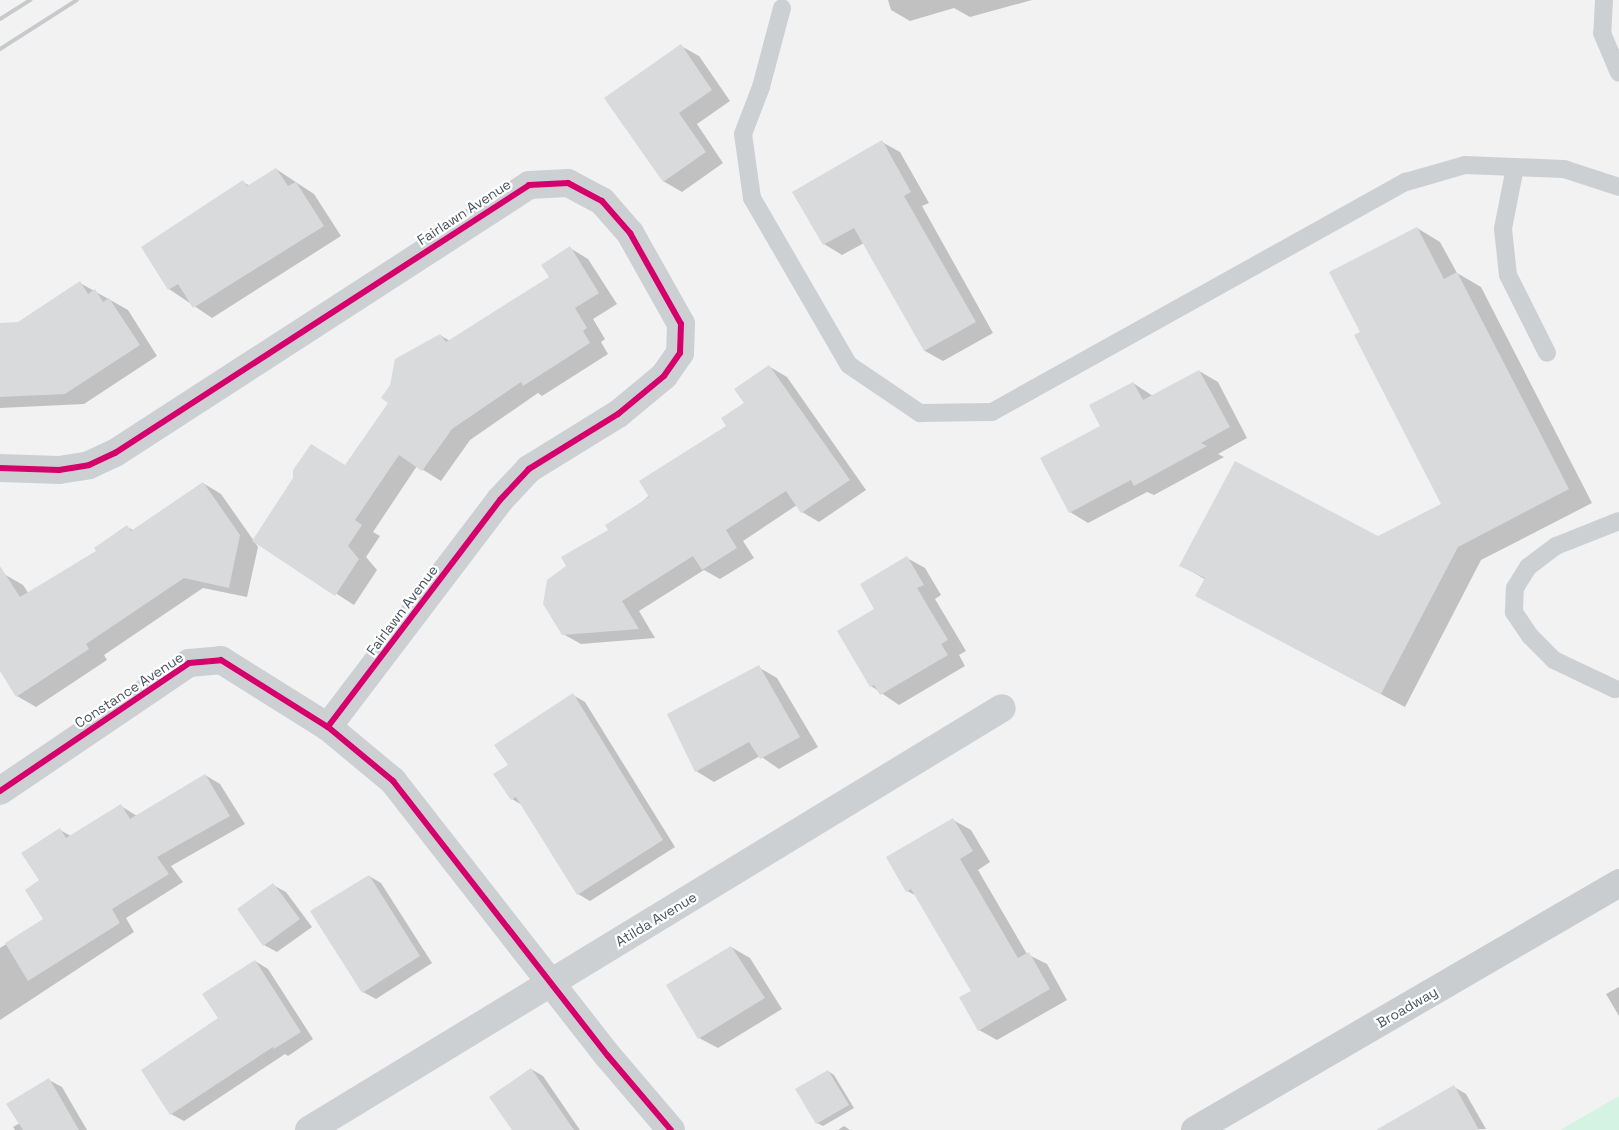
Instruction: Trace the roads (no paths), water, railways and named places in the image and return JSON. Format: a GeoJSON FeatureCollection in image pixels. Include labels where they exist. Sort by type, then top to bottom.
{"type":"FeatureCollection","features":[{"type":"Feature","properties":{"kind":"main road","name":"Broadway"},"geometry":{"type":"LineString","coordinates":[[1195,1130],[1619,883]]}},
{"type":"Feature","properties":{"kind":"street","name":"Fairlawn Avenue"},"geometry":{"type":"LineString","coordinates":[[0,468],[59,470],[89,465],[115,453],[529,184],[568,183],[602,201],[630,232],[681,324],[680,353],[664,376],[618,414],[529,469],[500,500],[328,726]]}},
{"type":"Feature","properties":{"kind":"street","name":"Constance Avenue"},"geometry":{"type":"LineString","coordinates":[[0,791],[190,663],[221,660],[328,726],[393,782],[551,983],[671,1130]]}},
{"type":"Feature","properties":{"kind":"street","name":"Atilda Avenue"},"geometry":{"type":"LineString","coordinates":[[309,1130],[1002,708]]}},
{"type":"Feature","properties":{"kind":"lane"},"geometry":{"type":"LineString","coordinates":[[1604,0],[1602,33],[1619,73]]}},
{"type":"Feature","properties":{"kind":"lane"},"geometry":{"type":"LineString","coordinates":[[782,8],[761,87],[743,134],[752,198],[849,365],[920,412],[992,412],[1406,182],[1465,165],[1564,169],[1619,187]]}},
{"type":"Feature","properties":{"kind":"lane"},"geometry":{"type":"LineString","coordinates":[[1515,167],[1503,229],[1508,275],[1547,353]]}},
{"type":"Feature","properties":{"kind":"lane"},"geometry":{"type":"LineString","coordinates":[[1618,691],[1554,660],[1530,636],[1514,612],[1515,588],[1528,568],[1556,546],[1619,521]]}},
{"type":"Feature","properties":{"kind":"railway"},"geometry":{"type":"LineString","coordinates":[[0,19],[30,0]]}},
{"type":"Feature","properties":{"kind":"railway"},"geometry":{"type":"LineString","coordinates":[[0,49],[77,0]]}}]}
